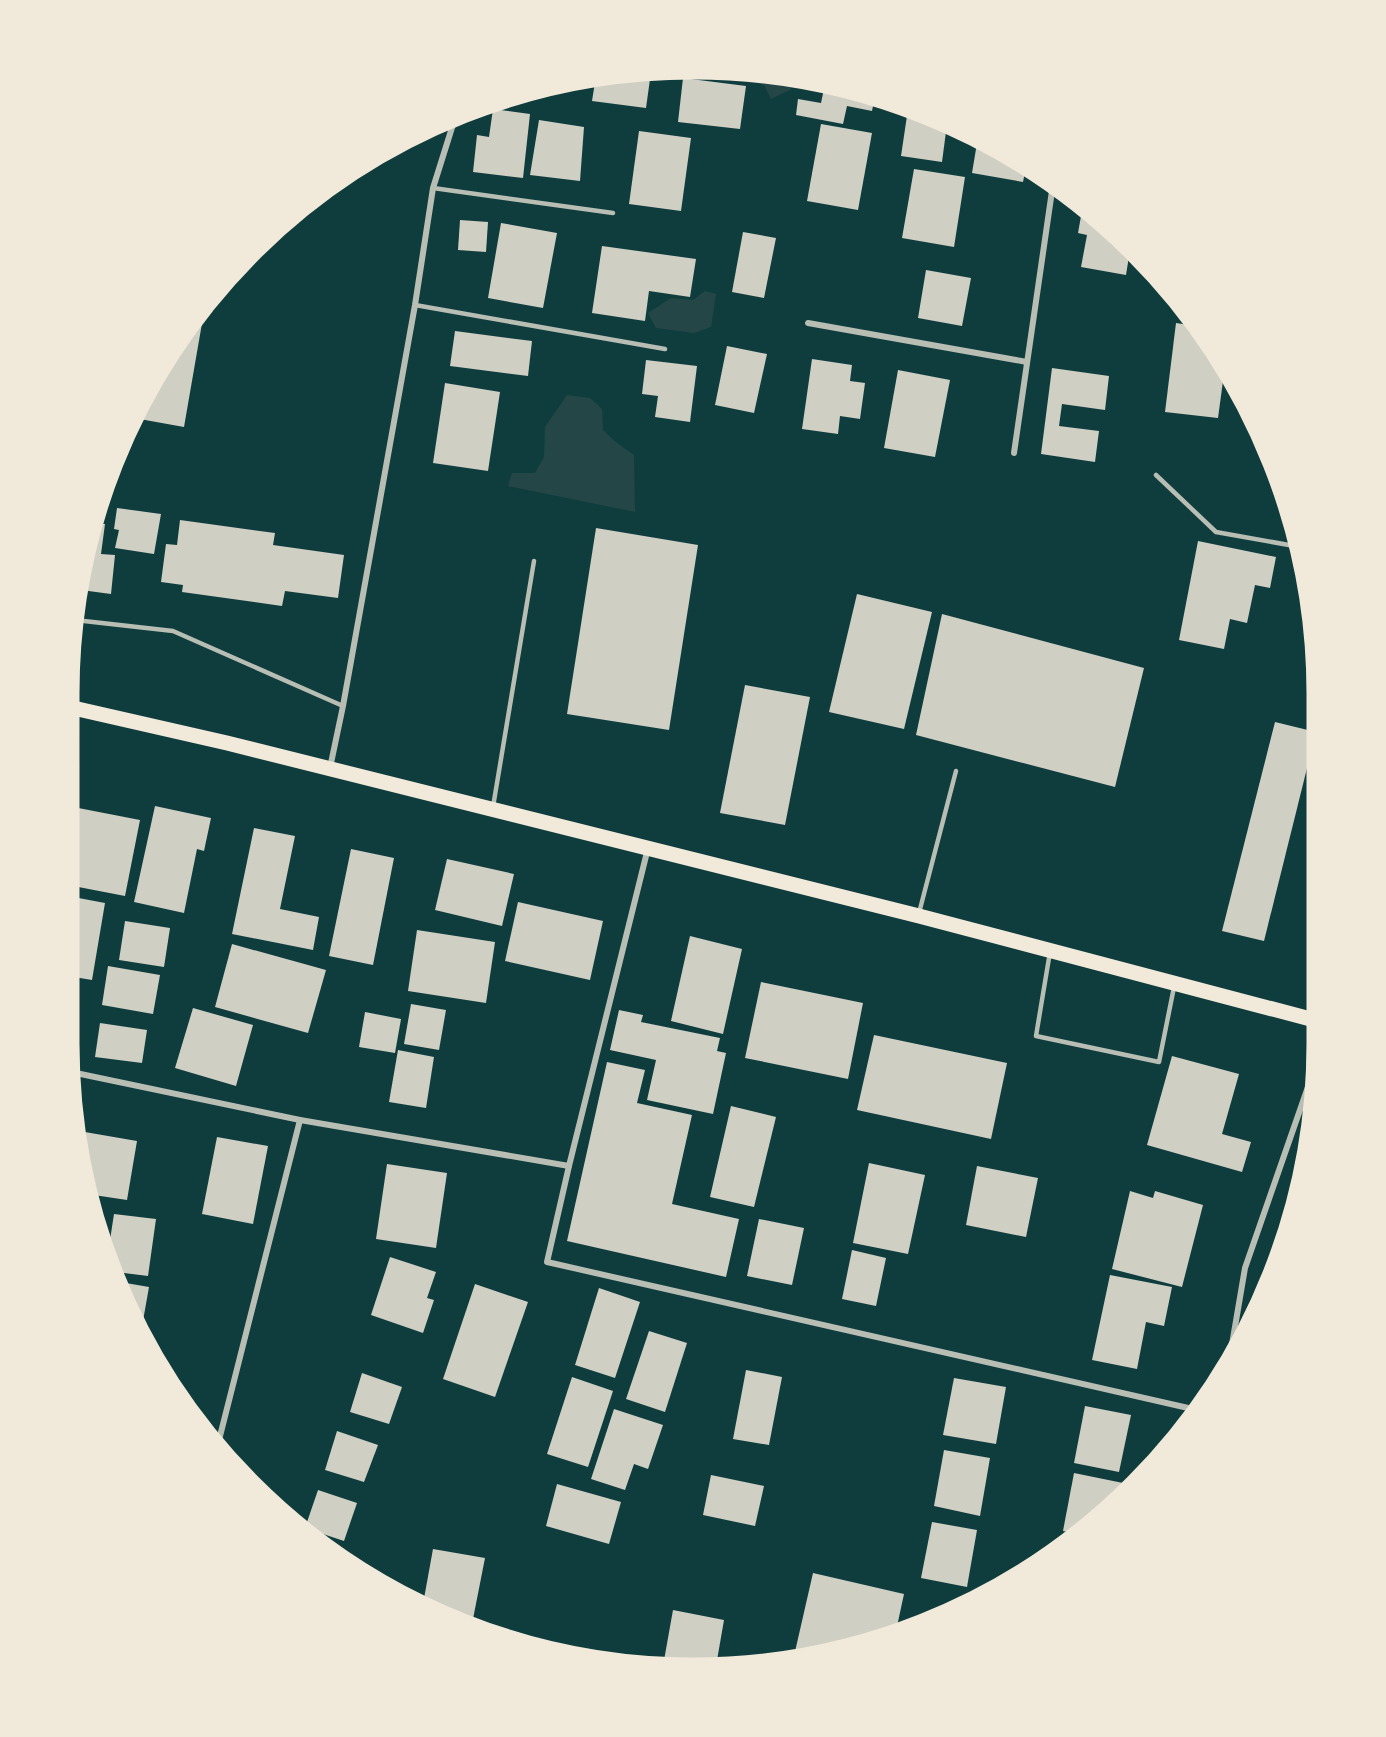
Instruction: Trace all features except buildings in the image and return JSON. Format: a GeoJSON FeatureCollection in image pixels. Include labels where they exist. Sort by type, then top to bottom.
{"type":"FeatureCollection","features":[{"type":"Feature","properties":{"kind":"main road"},"geometry":{"type":"LineString","coordinates":[[78,708],[919,916],[1308,1018]]}},
{"type":"Feature","properties":{"kind":"street"},"geometry":{"type":"LineString","coordinates":[[330,769],[415,305],[433,188],[452,128]]}},
{"type":"Feature","properties":{"kind":"street"},"geometry":{"type":"LineString","coordinates":[[1014,453],[1052,194]]}},
{"type":"Feature","properties":{"kind":"street"},"geometry":{"type":"LineString","coordinates":[[808,323],[1027,362]]}},
{"type":"Feature","properties":{"kind":"street"},"geometry":{"type":"LineString","coordinates":[[648,848],[547,1262],[1188,1408]]}},
{"type":"Feature","properties":{"kind":"street"},"geometry":{"type":"LineString","coordinates":[[79,1074],[300,1119],[569,1166]]}},
{"type":"Feature","properties":{"kind":"street"},"geometry":{"type":"LineString","coordinates":[[1233,1339],[1245,1268],[1306,1092]]}},
{"type":"Feature","properties":{"kind":"street"},"geometry":{"type":"LineString","coordinates":[[220,1436],[300,1119]]}},
{"type":"Feature","properties":{"kind":"lane"},"geometry":{"type":"LineString","coordinates":[[433,188],[613,213]]}},
{"type":"Feature","properties":{"kind":"lane"},"geometry":{"type":"LineString","coordinates":[[415,305],[665,349]]}},
{"type":"Feature","properties":{"kind":"lane"},"geometry":{"type":"LineString","coordinates":[[1156,475],[1216,532],[1290,545]]}},
{"type":"Feature","properties":{"kind":"lane"},"geometry":{"type":"LineString","coordinates":[[492,810],[534,561]]}},
{"type":"Feature","properties":{"kind":"lane"},"geometry":{"type":"LineString","coordinates":[[82,621],[173,631],[343,706]]}},
{"type":"Feature","properties":{"kind":"lane"},"geometry":{"type":"LineString","coordinates":[[919,916],[956,771]]}},
{"type":"Feature","properties":{"kind":"lane"},"geometry":{"type":"LineString","coordinates":[[1051,950],[1036,1036],[1159,1062],[1175,982]]}},
{"type":"Feature","properties":{"kind":"shaded area"},"geometry":{"type":"Polygon","coordinates":[[[750,81],[792,86],[790,90],[771,99],[764,85],[750,81]]]}},
{"type":"Feature","properties":{"kind":"shaded area"},"geometry":{"type":"Polygon","coordinates":[[[705,291],[716,294],[711,327],[694,333],[656,328],[648,313],[671,298],[693,300],[705,291]]]}},
{"type":"Feature","properties":{"kind":"shaded area"},"geometry":{"type":"Polygon","coordinates":[[[567,395],[590,398],[602,409],[603,430],[634,455],[635,512],[508,486],[512,473],[535,473],[544,457],[545,427],[567,395]]]}}]}
